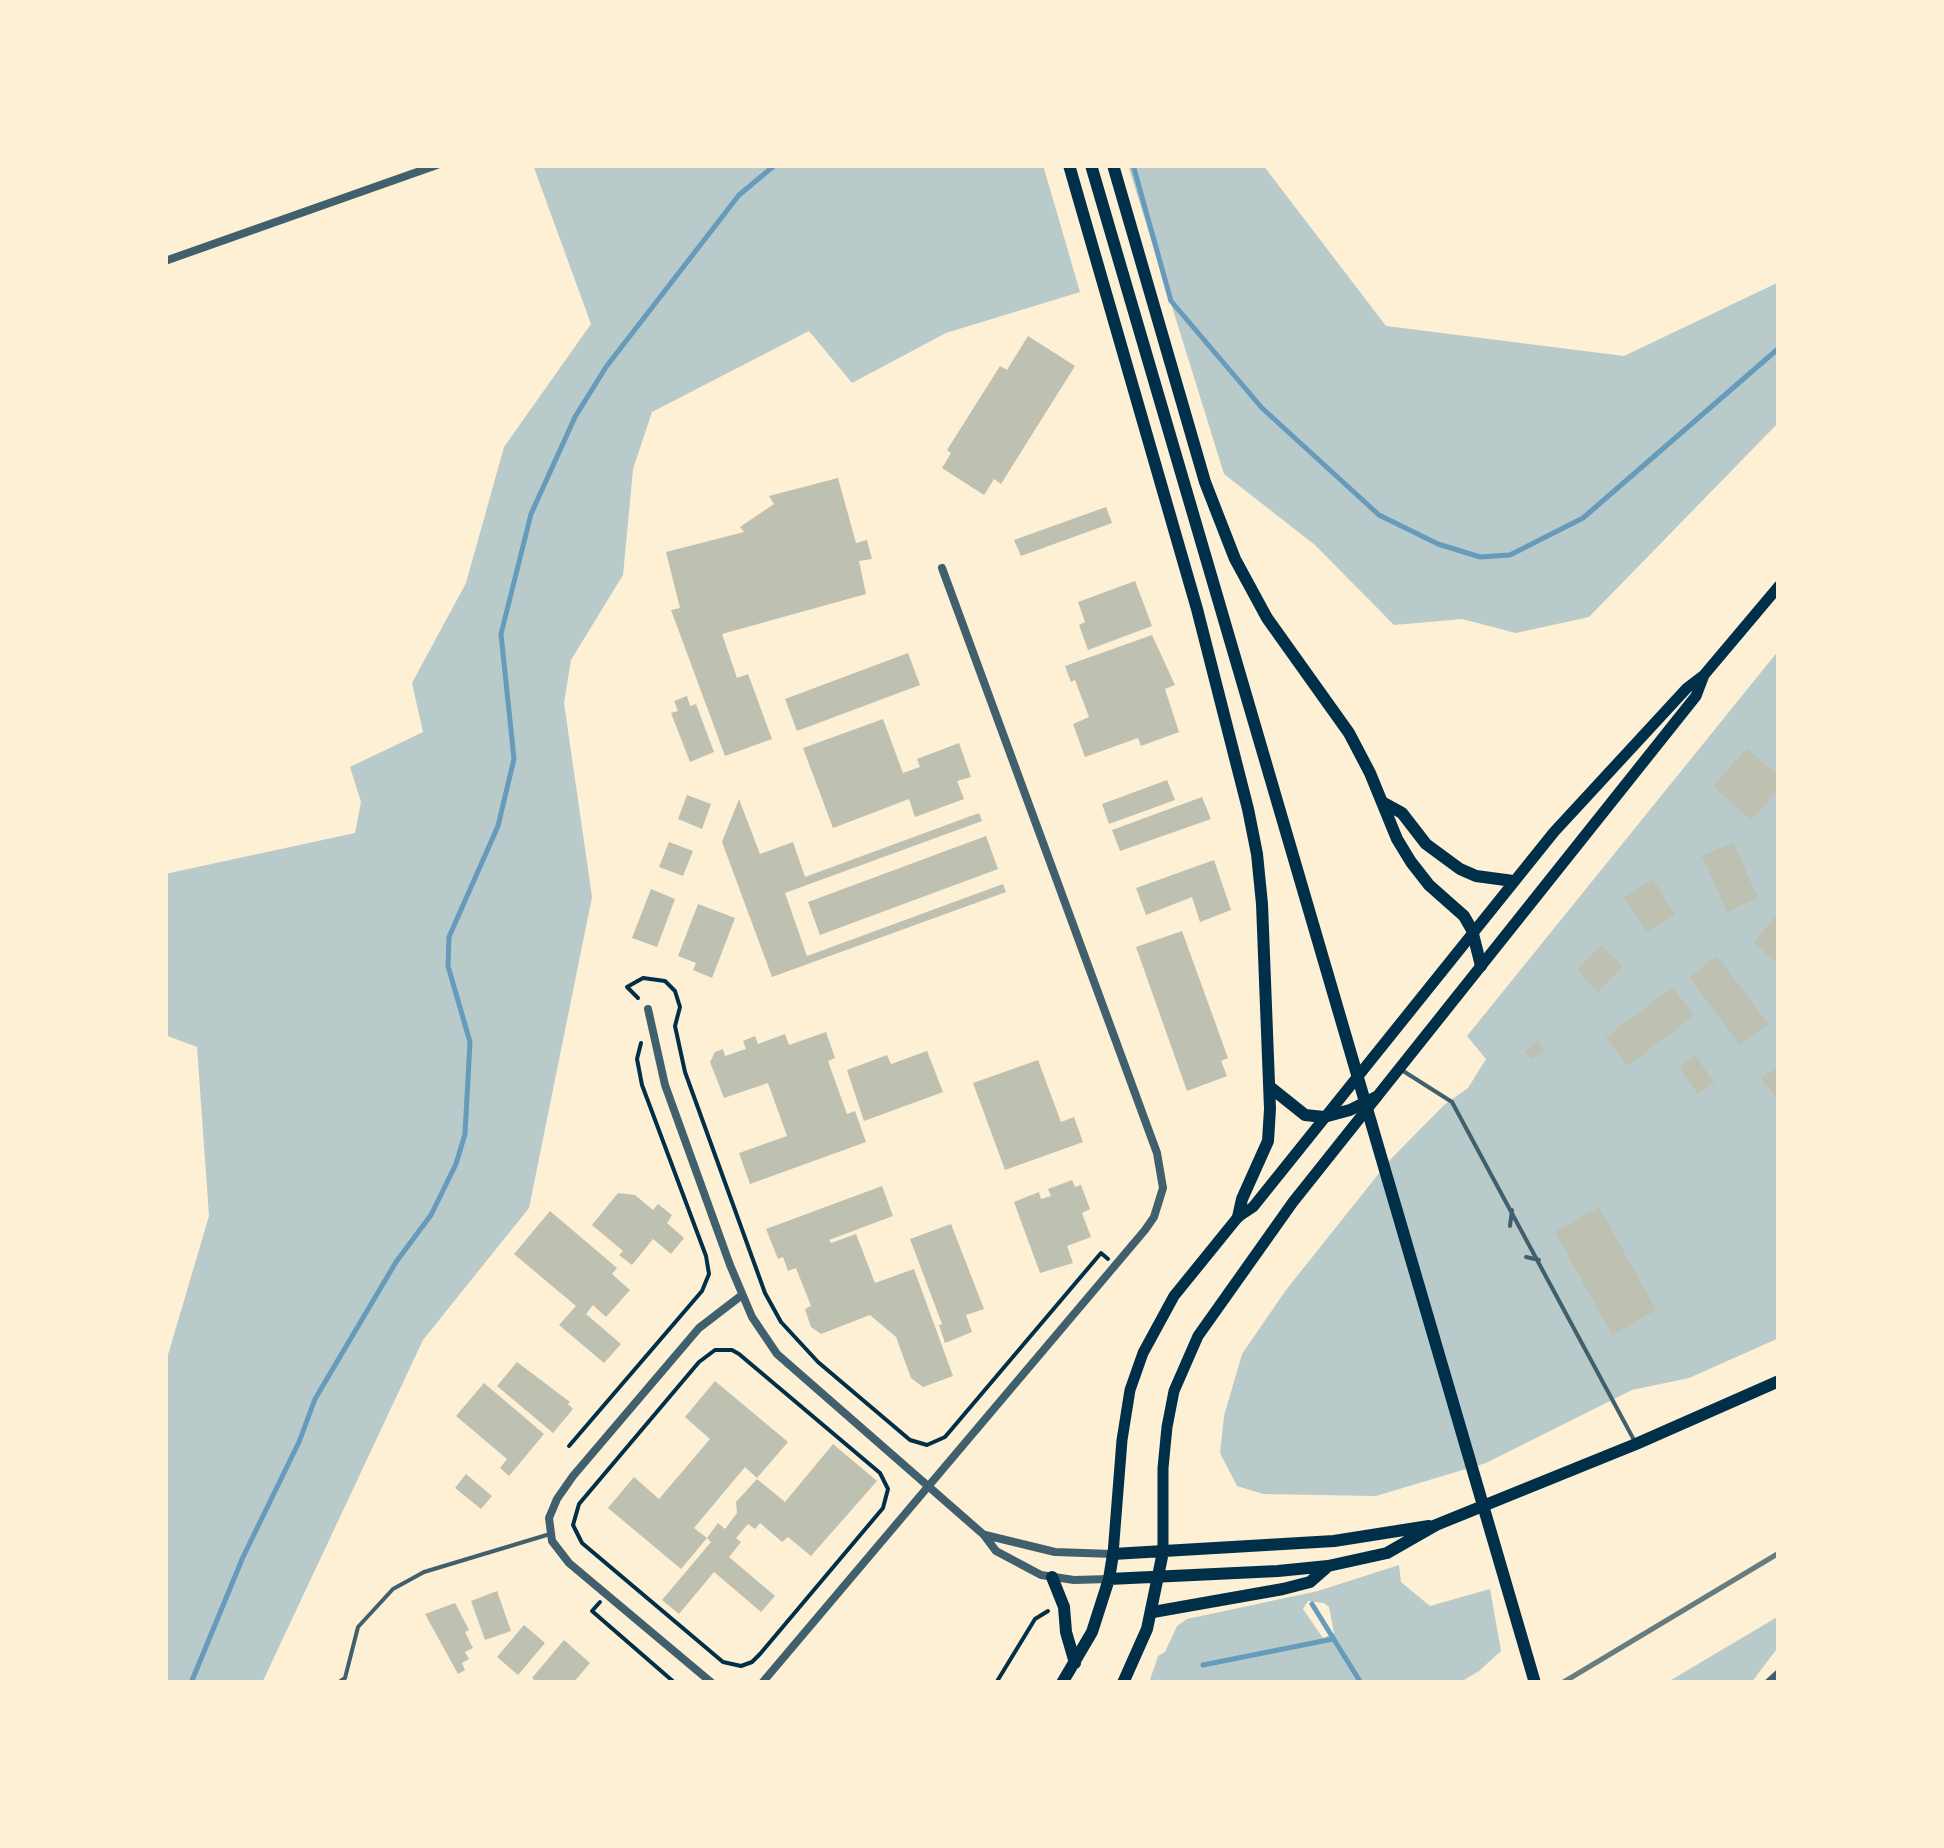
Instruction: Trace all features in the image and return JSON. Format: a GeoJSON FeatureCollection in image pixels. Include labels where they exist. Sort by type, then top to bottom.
{"type":"FeatureCollection","features":[{"type":"Feature","properties":{"kind":"main road"},"geometry":{"type":"LineString","coordinates":[[1069,165],[1231,739],[1257,854],[1270,1087],[1268,1141],[1238,1216]]}},
{"type":"Feature","properties":{"kind":"main road"},"geometry":{"type":"LineString","coordinates":[[1091,165],[1535,1683]]}},
{"type":"Feature","properties":{"kind":"main road"},"geometry":{"type":"LineString","coordinates":[[1113,165],[1220,525],[1249,587],[1287,649],[1349,733],[1396,839],[1429,885],[1464,916],[1472,930],[1480,966]]}},
{"type":"Feature","properties":{"kind":"main road"},"geometry":{"type":"LineString","coordinates":[[1062,1683],[1092,1632],[1109,1579],[1126,1413],[1143,1353],[1174,1296],[1238,1216],[1253,1207],[1513,880],[1598,782],[1704,675],[1779,586]]}},
{"type":"Feature","properties":{"kind":"main road"},"geometry":{"type":"LineString","coordinates":[[1123,1683],[1152,1612],[1160,1576],[1164,1552],[1164,1449],[1174,1392],[1198,1336],[1293,1202],[1696,696],[1704,675]]}},
{"type":"Feature","properties":{"kind":"main road"},"geometry":{"type":"LineString","coordinates":[[1382,802],[1402,813],[1426,844],[1460,869],[1476,876],[1513,880]]}},
{"type":"Feature","properties":{"kind":"main road"},"geometry":{"type":"LineString","coordinates":[[1270,1087],[1306,1114],[1324,1117],[1376,1098]]}},
{"type":"Feature","properties":{"kind":"main road"},"geometry":{"type":"LineString","coordinates":[[1109,1579],[1328,1566],[1386,1553],[1436,1524],[1636,1444],[1779,1381]]}},
{"type":"Feature","properties":{"kind":"main road"},"geometry":{"type":"LineString","coordinates":[[1113,1554],[1334,1541],[1436,1524]]}},
{"type":"Feature","properties":{"kind":"main road"},"geometry":{"type":"LineString","coordinates":[[1152,1612],[1234,1600],[1310,1582],[1328,1566]]}},
{"type":"Feature","properties":{"kind":"main road"},"geometry":{"type":"LineString","coordinates":[[1052,1578],[1063,1602],[1075,1663]]}},
{"type":"Feature","properties":{"kind":"street"},"geometry":{"type":"LineString","coordinates":[[165,261],[413,169],[437,165]]}},
{"type":"Feature","properties":{"kind":"street"},"geometry":{"type":"LineString","coordinates":[[762,1683],[1115,1266],[1154,1217],[1163,1188],[1157,1153],[942,568]]}},
{"type":"Feature","properties":{"kind":"street"},"geometry":{"type":"LineString","coordinates":[[648,1009],[665,1085],[742,1295],[764,1337],[796,1374],[984,1535],[996,1551],[1052,1578],[1109,1579]]}},
{"type":"Feature","properties":{"kind":"street"},"geometry":{"type":"LineString","coordinates":[[712,1683],[569,1563],[550,1534],[552,1508],[573,1476],[706,1320],[742,1295]]}},
{"type":"Feature","properties":{"kind":"street"},"geometry":{"type":"LineString","coordinates":[[984,1535],[1055,1552],[1113,1554]]}},
{"type":"Feature","properties":{"kind":"street"},"geometry":{"type":"LineString","coordinates":[[1768,1683],[1779,1673]]}},
{"type":"Feature","properties":{"kind":"lane"},"geometry":{"type":"LineString","coordinates":[[1399,1068],[1452,1102],[1636,1444]]}},
{"type":"Feature","properties":{"kind":"lane"},"geometry":{"type":"LineString","coordinates":[[1510,1226],[1512,1209]]}},
{"type":"Feature","properties":{"kind":"lane"},"geometry":{"type":"LineString","coordinates":[[1526,1258],[1539,1260]]}},
{"type":"Feature","properties":{"kind":"lane"},"geometry":{"type":"LineString","coordinates":[[338,1683],[347,1680],[358,1628],[393,1589],[424,1572],[550,1534]]}},
{"type":"Feature","properties":{"kind":"path"},"geometry":{"type":"LineString","coordinates":[[648,1009],[627,987],[643,978],[665,981],[675,991],[680,1007],[675,1026],[684,1072],[772,1309],[818,1362],[910,1440],[927,1445],[945,1437],[1101,1253],[1115,1266]]}},
{"type":"Feature","properties":{"kind":"path"},"geometry":{"type":"LineString","coordinates":[[569,1446],[702,1292],[709,1274],[706,1256],[642,1086],[637,1059],[641,1042]]}},
{"type":"Feature","properties":{"kind":"path"},"geometry":{"type":"LineString","coordinates":[[715,1350],[740,1354],[880,1472],[888,1489],[883,1508],[760,1654],[742,1666],[722,1662],[582,1543],[573,1525],[579,1504],[699,1362],[715,1350]]}},
{"type":"Feature","properties":{"kind":"path"},"geometry":{"type":"LineString","coordinates":[[606,1594],[592,1611],[676,1683]]}},
{"type":"Feature","properties":{"kind":"path"},"geometry":{"type":"LineString","coordinates":[[996,1683],[1035,1619],[1052,1610]]}},
{"type":"Feature","properties":{"kind":"shaded area"},"geometry":{"type":"Polygon","coordinates":[[[533,165],[1043,165],[1080,292],[946,333],[852,383],[809,331],[652,412],[633,469],[623,575],[571,660],[564,703],[592,897],[529,1208],[423,1340],[262,1683],[165,1683],[165,1365],[209,1216],[197,1047],[165,1035],[165,874],[355,833],[361,802],[350,767],[423,732],[412,683],[466,583],[504,447],[591,324],[533,165]]]}},
{"type":"Feature","properties":{"kind":"shaded area"},"geometry":{"type":"Polygon","coordinates":[[[1128,165],[1263,165],[1386,326],[1624,356],[1779,282],[1779,422],[1589,617],[1516,633],[1462,619],[1394,625],[1315,545],[1224,474],[1128,165]]]}},
{"type":"Feature","properties":{"kind":"shaded area"},"geometry":{"type":"Polygon","coordinates":[[[1779,650],[1779,1338],[1689,1378],[1632,1390],[1486,1463],[1376,1496],[1263,1494],[1237,1486],[1220,1453],[1224,1416],[1242,1354],[1286,1290],[1388,1162],[1444,1105],[1468,1088],[1486,1059],[1467,1036],[1779,650]]]}},
{"type":"Feature","properties":{"kind":"shaded area"},"geometry":{"type":"Polygon","coordinates":[[[1399,1565],[1401,1582],[1430,1606],[1490,1589],[1501,1651],[1459,1683],[1149,1683],[1158,1656],[1165,1652],[1177,1626],[1187,1619],[1318,1591],[1399,1565]],[[1308,1601],[1303,1609],[1323,1638],[1334,1633],[1329,1607],[1308,1601]]]}},
{"type":"Feature","properties":{"kind":"shaded area"},"geometry":{"type":"Polygon","coordinates":[[[1779,1616],[1779,1646],[1751,1683],[1666,1683],[1779,1616]]]}},
{"type":"Feature","properties":{"kind":"building"},"geometry":{"type":"Polygon","coordinates":[[[1028,336],[1075,366],[1001,484],[994,479],[984,495],[942,468],[951,453],[947,450],[1000,366],[1007,370],[1028,336]]]}},
{"type":"Feature","properties":{"kind":"building"},"geometry":{"type":"Polygon","coordinates":[[[838,478],[856,543],[867,540],[872,559],[859,561],[866,594],[722,634],[737,678],[748,674],[772,739],[725,756],[671,610],[680,608],[666,552],[744,532],[740,527],[774,504],[769,496],[838,478]]]}},
{"type":"Feature","properties":{"kind":"building"},"geometry":{"type":"Polygon","coordinates":[[[1106,507],[1112,523],[1021,556],[1014,540],[1106,507]]]}},
{"type":"Feature","properties":{"kind":"building"},"geometry":{"type":"Polygon","coordinates":[[[1135,581],[1152,626],[1088,650],[1079,625],[1085,622],[1078,602],[1135,581]]]}},
{"type":"Feature","properties":{"kind":"building"},"geometry":{"type":"Polygon","coordinates":[[[1152,635],[1175,685],[1165,689],[1179,732],[1141,746],[1138,738],[1085,757],[1073,724],[1089,717],[1075,680],[1071,682],[1065,666],[1152,635]]]}},
{"type":"Feature","properties":{"kind":"building"},"geometry":{"type":"Polygon","coordinates":[[[908,653],[920,685],[797,731],[785,699],[908,653]]]}},
{"type":"Feature","properties":{"kind":"building"},"geometry":{"type":"Polygon","coordinates":[[[687,696],[690,706],[696,704],[714,752],[690,762],[671,713],[678,711],[674,701],[687,696]]]}},
{"type":"Feature","properties":{"kind":"building"},"geometry":{"type":"Polygon","coordinates":[[[883,719],[903,773],[920,767],[917,759],[959,743],[971,777],[957,781],[964,799],[915,817],[909,799],[833,828],[803,748],[883,719]]]}},
{"type":"Feature","properties":{"kind":"building"},"geometry":{"type":"Polygon","coordinates":[[[1747,748],[1779,777],[1779,789],[1751,820],[1713,786],[1747,748]]]}},
{"type":"Feature","properties":{"kind":"building"},"geometry":{"type":"Polygon","coordinates":[[[1167,780],[1175,800],[1109,824],[1102,804],[1167,780]]]}},
{"type":"Feature","properties":{"kind":"building"},"geometry":{"type":"Polygon","coordinates":[[[687,795],[711,804],[702,829],[678,819],[687,795]]]}},
{"type":"Feature","properties":{"kind":"building"},"geometry":{"type":"Polygon","coordinates":[[[1202,797],[1211,819],[1120,851],[1112,830],[1202,797]]]}},
{"type":"Feature","properties":{"kind":"building"},"geometry":{"type":"Polygon","coordinates":[[[739,799],[760,854],[793,842],[805,877],[979,813],[982,821],[785,893],[807,956],[1003,884],[1006,892],[772,977],[722,842],[739,799]]]}},
{"type":"Feature","properties":{"kind":"building"},"geometry":{"type":"Polygon","coordinates":[[[986,836],[998,869],[820,935],[808,902],[986,836]]]}},
{"type":"Feature","properties":{"kind":"building"},"geometry":{"type":"Polygon","coordinates":[[[669,842],[693,851],[683,876],[659,867],[669,842]]]}},
{"type":"Feature","properties":{"kind":"building"},"geometry":{"type":"Polygon","coordinates":[[[1733,843],[1758,898],[1727,912],[1702,856],[1733,843]]]}},
{"type":"Feature","properties":{"kind":"building"},"geometry":{"type":"Polygon","coordinates":[[[1214,860],[1231,910],[1200,922],[1192,897],[1146,915],[1136,888],[1214,860]]]}},
{"type":"Feature","properties":{"kind":"building"},"geometry":{"type":"Polygon","coordinates":[[[1653,879],[1675,915],[1647,933],[1624,897],[1653,879]]]}},
{"type":"Feature","properties":{"kind":"building"},"geometry":{"type":"Polygon","coordinates":[[[651,889],[675,899],[657,947],[632,938],[651,889]]]}},
{"type":"Feature","properties":{"kind":"building"},"geometry":{"type":"Polygon","coordinates":[[[698,904],[735,918],[712,978],[693,970],[696,963],[678,956],[698,904]]]}},
{"type":"Feature","properties":{"kind":"building"},"geometry":{"type":"Polygon","coordinates":[[[1779,917],[1779,965],[1754,943],[1779,917]]]}},
{"type":"Feature","properties":{"kind":"building"},"geometry":{"type":"Polygon","coordinates":[[[1182,931],[1228,1058],[1221,1061],[1227,1076],[1187,1091],[1136,947],[1182,931]]]}},
{"type":"Feature","properties":{"kind":"building"},"geometry":{"type":"Polygon","coordinates":[[[1601,945],[1623,967],[1598,992],[1577,969],[1601,945]]]}},
{"type":"Feature","properties":{"kind":"building"},"geometry":{"type":"Polygon","coordinates":[[[1717,956],[1768,1024],[1740,1045],[1689,977],[1717,956]]]}},
{"type":"Feature","properties":{"kind":"building"},"geometry":{"type":"Polygon","coordinates":[[[1673,987],[1694,1016],[1627,1066],[1606,1037],[1673,987]]]}},
{"type":"Feature","properties":{"kind":"building"},"geometry":{"type":"Polygon","coordinates":[[[826,1032],[835,1058],[828,1061],[847,1114],[855,1111],[866,1142],[750,1184],[739,1153],[787,1136],[768,1083],[724,1098],[710,1062],[715,1052],[723,1049],[725,1056],[746,1049],[743,1041],[755,1036],[758,1044],[785,1034],[789,1045],[826,1032]]]}},
{"type":"Feature","properties":{"kind":"building"},"geometry":{"type":"Polygon","coordinates":[[[1537,1041],[1544,1050],[1532,1060],[1525,1051],[1537,1041]]]}},
{"type":"Feature","properties":{"kind":"building"},"geometry":{"type":"Polygon","coordinates":[[[927,1051],[943,1092],[864,1121],[847,1070],[887,1055],[891,1064],[927,1051]]]}},
{"type":"Feature","properties":{"kind":"building"},"geometry":{"type":"Polygon","coordinates":[[[1695,1055],[1714,1083],[1698,1094],[1679,1067],[1695,1055]]]}},
{"type":"Feature","properties":{"kind":"building"},"geometry":{"type":"Polygon","coordinates":[[[1038,1060],[1061,1122],[1074,1117],[1083,1142],[1005,1170],[973,1083],[1038,1060]]]}},
{"type":"Feature","properties":{"kind":"building"},"geometry":{"type":"Polygon","coordinates":[[[1779,1065],[1779,1096],[1776,1098],[1761,1078],[1779,1065]]]}},
{"type":"Feature","properties":{"kind":"building"},"geometry":{"type":"Polygon","coordinates":[[[1072,1180],[1075,1187],[1081,1185],[1090,1209],[1082,1213],[1091,1237],[1067,1246],[1073,1263],[1040,1273],[1014,1202],[1039,1192],[1041,1199],[1051,1196],[1048,1189],[1072,1180]]]}},
{"type":"Feature","properties":{"kind":"building"},"geometry":{"type":"Polygon","coordinates":[[[882,1186],[893,1216],[829,1240],[831,1243],[856,1234],[875,1283],[914,1269],[953,1376],[923,1387],[911,1378],[896,1337],[870,1315],[821,1334],[811,1327],[805,1309],[811,1306],[796,1268],[788,1271],[783,1257],[778,1259],[766,1229],[882,1186]]]}},
{"type":"Feature","properties":{"kind":"building"},"geometry":{"type":"Polygon","coordinates":[[[618,1193],[635,1195],[653,1210],[658,1204],[672,1215],[667,1223],[684,1238],[671,1254],[653,1239],[632,1265],[619,1255],[623,1251],[592,1225],[618,1193]]]}},
{"type":"Feature","properties":{"kind":"building"},"geometry":{"type":"Polygon","coordinates":[[[1599,1207],[1656,1310],[1612,1335],[1555,1232],[1599,1207]]]}},
{"type":"Feature","properties":{"kind":"building"},"geometry":{"type":"Polygon","coordinates":[[[550,1211],[617,1268],[612,1274],[630,1290],[606,1317],[593,1305],[586,1314],[621,1344],[604,1363],[559,1325],[576,1306],[514,1254],[550,1211]]]}},
{"type":"Feature","properties":{"kind":"building"},"geometry":{"type":"Polygon","coordinates":[[[951,1224],[984,1309],[966,1315],[972,1332],[945,1343],[939,1325],[942,1324],[910,1239],[951,1224]]]}},
{"type":"Feature","properties":{"kind":"building"},"geometry":{"type":"Polygon","coordinates":[[[517,1362],[570,1402],[573,1409],[553,1433],[497,1386],[517,1362]]]}},
{"type":"Feature","properties":{"kind":"building"},"geometry":{"type":"Polygon","coordinates":[[[715,1381],[788,1442],[757,1478],[745,1467],[694,1528],[707,1538],[681,1569],[608,1508],[634,1477],[659,1499],[710,1439],[685,1417],[715,1381]]]}},
{"type":"Feature","properties":{"kind":"building"},"geometry":{"type":"Polygon","coordinates":[[[484,1383],[544,1434],[509,1476],[500,1468],[507,1459],[456,1416],[484,1383]]]}},
{"type":"Feature","properties":{"kind":"building"},"geometry":{"type":"Polygon","coordinates":[[[833,1444],[877,1481],[811,1556],[788,1537],[782,1542],[760,1523],[755,1529],[748,1524],[736,1538],[741,1542],[729,1557],[775,1596],[761,1612],[714,1572],[679,1614],[662,1600],[711,1542],[707,1538],[718,1523],[725,1529],[737,1513],[736,1502],[757,1479],[785,1502],[833,1444]]]}},
{"type":"Feature","properties":{"kind":"building"},"geometry":{"type":"Polygon","coordinates":[[[466,1474],[492,1496],[481,1509],[455,1488],[466,1474]]]}},
{"type":"Feature","properties":{"kind":"building"},"geometry":{"type":"Polygon","coordinates":[[[497,1591],[511,1631],[485,1640],[471,1601],[497,1591]]]}},
{"type":"Feature","properties":{"kind":"building"},"geometry":{"type":"Polygon","coordinates":[[[455,1603],[473,1648],[465,1652],[469,1659],[462,1663],[465,1670],[458,1674],[425,1614],[455,1603]]]}},
{"type":"Feature","properties":{"kind":"building"},"geometry":{"type":"Polygon","coordinates":[[[524,1625],[545,1643],[518,1675],[497,1657],[524,1625]]]}},
{"type":"Feature","properties":{"kind":"building"},"geometry":{"type":"Polygon","coordinates":[[[564,1640],[590,1663],[573,1683],[538,1683],[532,1678],[564,1640]]]}},
{"type":"Feature","properties":{"kind":"waterway"},"geometry":{"type":"LineString","coordinates":[[191,1683],[315,1399],[396,1262],[431,1215],[456,1164],[465,1134],[470,1042],[448,966],[449,937],[498,826],[514,759],[501,634],[531,514],[575,417],[606,367],[739,195],[775,165]]}},
{"type":"Feature","properties":{"kind":"waterway"},"geometry":{"type":"LineString","coordinates":[[1133,165],[1171,301],[1262,408],[1379,515],[1438,544],[1480,557],[1510,555],[1583,518],[1779,348]]}},
{"type":"Feature","properties":{"kind":"waterway"},"geometry":{"type":"LineString","coordinates":[[1312,1604],[1361,1683]]}},
{"type":"Feature","properties":{"kind":"waterway"},"geometry":{"type":"LineString","coordinates":[[1203,1665],[1333,1639]]}},
{"type":"Feature","properties":{"kind":"railway"},"geometry":{"type":"LineString","coordinates":[[1562,1683],[1779,1553]]}}]}
